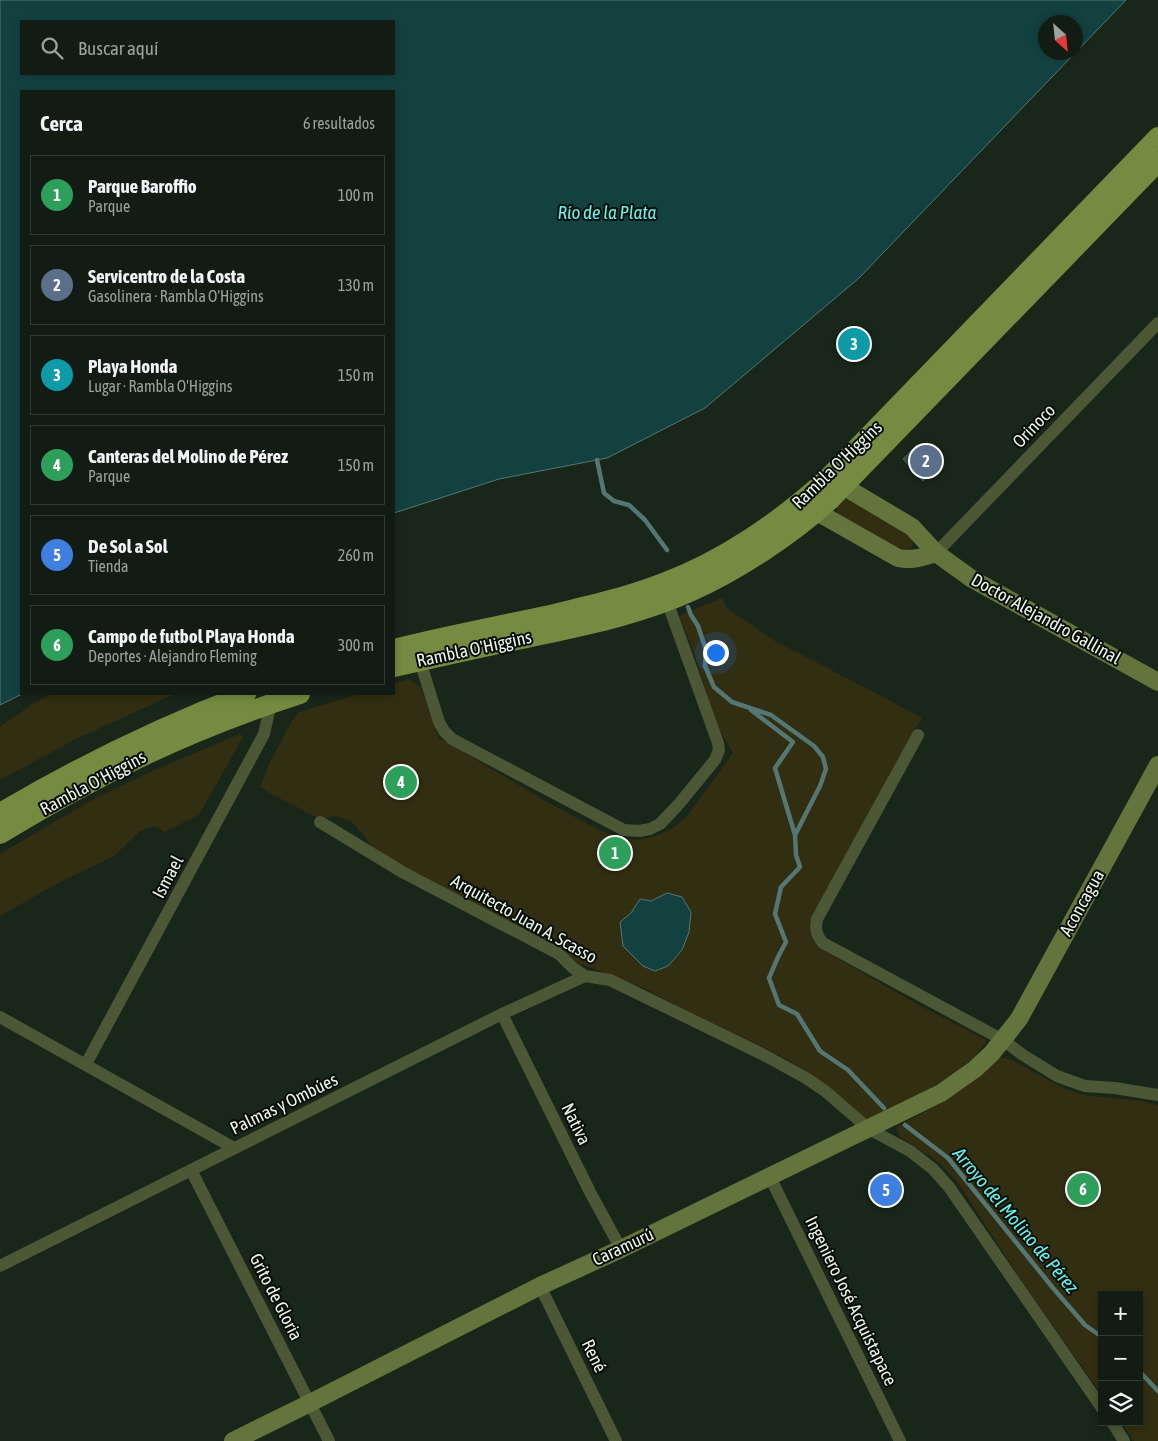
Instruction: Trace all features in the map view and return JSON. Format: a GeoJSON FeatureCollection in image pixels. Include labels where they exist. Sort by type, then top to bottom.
{"type":"FeatureCollection","features":[{"type":"Feature","properties":{"kind":"main road","name":"Rambla O'Higgins"},"geometry":{"type":"LineString","coordinates":[[395,667],[584,626],[638,611],[709,583],[775,542],[817,512],[836,482],[1158,137]]}},
{"type":"Feature","properties":{"kind":"main road","name":"Rambla O'Higgins"},"geometry":{"type":"LineString","coordinates":[[395,649],[628,595],[687,573],[723,554],[764,528],[806,498],[836,482],[1158,162]]}},
{"type":"Feature","properties":{"kind":"main road","name":"Doctor Alejandro Gallinal"},"geometry":{"type":"LineString","coordinates":[[836,482],[912,527],[936,552],[972,579],[1158,682]]}},
{"type":"Feature","properties":{"kind":"main road"},"geometry":{"type":"LineString","coordinates":[[817,512],[898,558],[915,559],[936,552]]}},
{"type":"Feature","properties":{"kind":"main road","name":"Rambla O'Higgins"},"geometry":{"type":"LineString","coordinates":[[0,813],[120,747],[189,716],[243,695]]}},
{"type":"Feature","properties":{"kind":"main road","name":"Rambla O'Higgins"},"geometry":{"type":"LineString","coordinates":[[0,834],[87,784],[152,752],[216,724],[297,695]]}},
{"type":"Feature","properties":{"kind":"main road","name":"Aconcagua"},"geometry":{"type":"LineString","coordinates":[[1003,1040],[1023,1013],[1158,765]]}},
{"type":"Feature","properties":{"kind":"main road","name":"Caramurú"},"geometry":{"type":"LineString","coordinates":[[233,1441],[540,1286],[621,1249],[941,1093],[975,1069],[1003,1040]]}},
{"type":"Feature","properties":{"kind":"street","name":"Orinoco"},"geometry":{"type":"LineString","coordinates":[[936,552],[1158,323]]}},
{"type":"Feature","properties":{"kind":"street"},"geometry":{"type":"LineString","coordinates":[[420,661],[439,722],[444,732],[452,739],[624,830],[639,831],[650,829],[660,824],[678,805],[715,760],[719,750],[667,601]]}},
{"type":"Feature","properties":{"kind":"street","name":"Ismael"},"geometry":{"type":"LineString","coordinates":[[86,1064],[264,734],[272,703]]}},
{"type":"Feature","properties":{"kind":"street"},"geometry":{"type":"LineString","coordinates":[[918,735],[817,919],[816,931],[818,937],[823,943],[1003,1040],[1057,1076],[1085,1086],[1115,1088],[1158,1095]]}},
{"type":"Feature","properties":{"kind":"street","name":"Arquitecto Juan A. Scasso"},"geometry":{"type":"LineString","coordinates":[[320,822],[404,873],[559,954],[585,976],[610,980],[788,1068],[826,1091],[869,1129],[910,1150],[933,1169],[949,1186],[1098,1402]]}},
{"type":"Feature","properties":{"kind":"street","name":"Palmas y Ombúes"},"geometry":{"type":"LineString","coordinates":[[0,1266],[502,1014],[585,976]]}},
{"type":"Feature","properties":{"kind":"street","name":"Nativa"},"geometry":{"type":"LineString","coordinates":[[502,1014],[621,1249]]}},
{"type":"Feature","properties":{"kind":"street"},"geometry":{"type":"LineString","coordinates":[[0,1017],[234,1148]]}},
{"type":"Feature","properties":{"kind":"street","name":"Grito de Gloria"},"geometry":{"type":"LineString","coordinates":[[191,1170],[329,1441]]}},
{"type":"Feature","properties":{"kind":"street","name":"Ingeniero José Acquistapace"},"geometry":{"type":"LineString","coordinates":[[770,1177],[900,1441]]}},
{"type":"Feature","properties":{"kind":"street","name":"René"},"geometry":{"type":"LineString","coordinates":[[540,1286],[616,1441]]}},
{"type":"Feature","properties":{"kind":"street"},"geometry":{"type":"LineString","coordinates":[[1115,1426],[1124,1441]]}},
{"type":"Feature","properties":{"kind":"shaded area"},"geometry":{"type":"Polygon","coordinates":[[[846,499],[851,499],[910,532],[912,541],[910,549],[904,552],[837,514],[837,506],[846,499]]]}},
{"type":"Feature","properties":{"kind":"shaded area"},"geometry":{"type":"Polygon","coordinates":[[[722,598],[727,608],[775,641],[922,718],[899,756],[882,792],[812,915],[810,933],[819,948],[987,1041],[972,1059],[948,1078],[867,1120],[804,1069],[646,989],[573,962],[392,861],[371,845],[356,826],[349,821],[337,816],[320,819],[260,787],[270,762],[293,719],[299,712],[356,695],[395,695],[395,683],[409,679],[421,688],[438,737],[544,800],[599,830],[619,837],[637,840],[656,836],[673,828],[687,816],[733,753],[719,729],[691,645],[679,616],[722,598]]]}},
{"type":"Feature","properties":{"kind":"shaded area"},"geometry":{"type":"Polygon","coordinates":[[[50,695],[173,695],[78,738],[0,780],[0,727],[34,703],[50,695]]]}},
{"type":"Feature","properties":{"kind":"shaded area"},"geometry":{"type":"Polygon","coordinates":[[[240,734],[243,737],[199,815],[165,832],[153,826],[139,832],[113,857],[62,881],[0,916],[0,854],[90,801],[150,772],[240,734]]]}},
{"type":"Feature","properties":{"kind":"shaded area"},"geometry":{"type":"Polygon","coordinates":[[[996,1059],[1010,1059],[1063,1088],[1083,1095],[1141,1101],[1158,1105],[1158,1441],[1134,1441],[1124,1426],[1143,1426],[1143,1291],[1098,1291],[1098,1389],[1027,1289],[956,1180],[937,1161],[900,1137],[896,1128],[962,1089],[996,1059]]]}},
{"type":"Feature","properties":{"kind":"water","name":"Río de la Plata"},"geometry":{"type":"Polygon","coordinates":[[[0,0],[1126,0],[1083,45],[1083,15],[1038,15],[1038,60],[1068,60],[859,278],[705,408],[607,458],[499,479],[395,513],[395,90],[20,90],[20,695],[0,705],[0,0]]]}},
{"type":"Feature","properties":{"kind":"water"},"geometry":{"type":"Polygon","coordinates":[[[667,893],[682,897],[691,912],[689,932],[682,950],[668,966],[655,971],[643,966],[623,946],[620,922],[631,913],[640,899],[651,901],[667,893]]]}},
{"type":"Feature","properties":{"kind":"building"},"geometry":{"type":"Polygon","coordinates":[[[917,445],[938,467],[923,481],[903,459],[917,445]]]}},
{"type":"Feature","properties":{"kind":"building"},"geometry":{"type":"Polygon","coordinates":[[[889,1171],[903,1198],[883,1208],[869,1181],[889,1171]]]}},
{"type":"Feature","properties":{"kind":"waterway","name":"Arroyo del Molino de Pérez"},"geometry":{"type":"LineString","coordinates":[[597,460],[604,493],[614,501],[629,505],[645,520],[667,550]]}},
{"type":"Feature","properties":{"kind":"waterway","name":"Arroyo del Molino de Pérez"},"geometry":{"type":"LineString","coordinates":[[688,607],[698,626],[706,650],[705,666],[714,687],[732,702],[771,715],[814,746],[823,757],[826,769],[820,786],[795,835],[796,855],[800,867],[781,887],[775,914],[786,942],[769,978],[779,1005],[797,1014],[820,1051],[848,1070],[884,1108]]}},
{"type":"Feature","properties":{"kind":"waterway"},"geometry":{"type":"LineString","coordinates":[[751,710],[793,742],[775,768],[795,835]]}},
{"type":"Feature","properties":{"kind":"waterway","name":"Arroyo del Molino de Pérez"},"geometry":{"type":"LineString","coordinates":[[905,1125],[948,1158],[1053,1288],[1085,1325],[1101,1336]]}},
{"type":"Feature","properties":{"kind":"waterway","name":"Arroyo del Molino de Pérez"},"geometry":{"type":"LineString","coordinates":[[1143,1375],[1158,1391]]}},
{"type":"Feature","properties":{"kind":"place","name":"Playa Honda"},"geometry":{"type":"Point","coordinates":[854,344]}},
{"type":"Feature","properties":{"kind":"place","name":"Servicentro de la Costa"},"geometry":{"type":"Point","coordinates":[926,461]}},
{"type":"Feature","properties":{"kind":"place","name":"Canteras del Molino de Pérez"},"geometry":{"type":"Point","coordinates":[401,782]}},
{"type":"Feature","properties":{"kind":"place","name":"Parque Baroffio"},"geometry":{"type":"Point","coordinates":[615,853]}},
{"type":"Feature","properties":{"kind":"place","name":"Campo de futbol Playa Honda"},"geometry":{"type":"Point","coordinates":[1083,1189]}},
{"type":"Feature","properties":{"kind":"place","name":"De Sol a Sol"},"geometry":{"type":"Point","coordinates":[886,1190]}}]}
